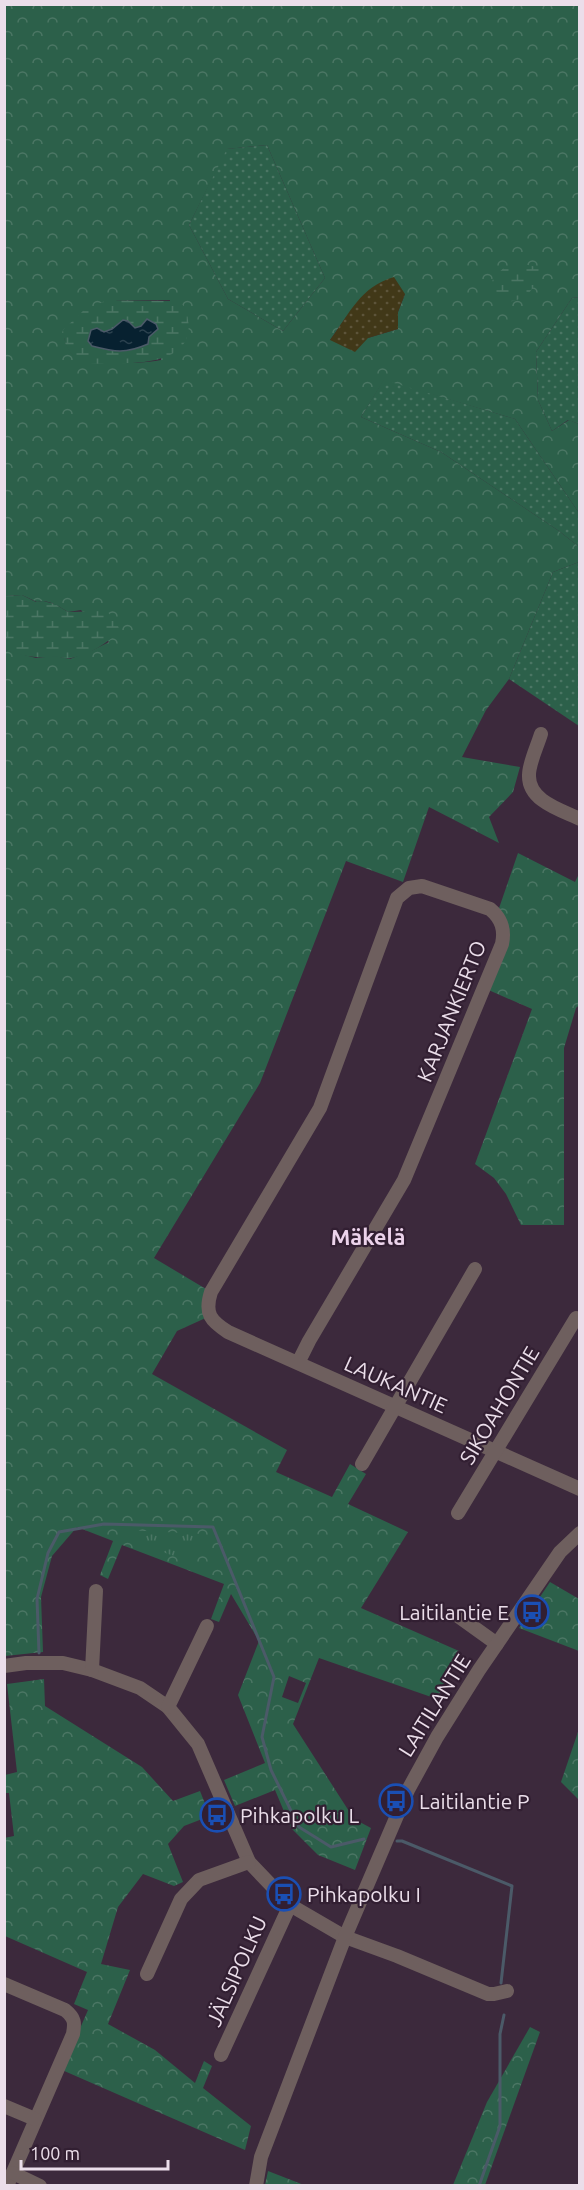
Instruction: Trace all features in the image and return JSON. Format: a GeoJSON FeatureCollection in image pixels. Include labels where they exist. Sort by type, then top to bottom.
{"type":"FeatureCollection","features":[{"type":"Feature","properties":{"kind":"street"},"geometry":{"type":"LineString","coordinates":[[541,734],[529,774],[533,791],[546,803],[579,819]]}},
{"type":"Feature","properties":{"kind":"street","name":"KARJANKIERTO"},"geometry":{"type":"LineString","coordinates":[[207,1305],[211,1292],[320,1108],[398,898],[409,888],[422,886],[490,909],[497,914],[502,924],[504,936],[502,944],[404,1180],[298,1363]]}},
{"type":"Feature","properties":{"kind":"street"},"geometry":{"type":"LineString","coordinates":[[362,1464],[475,1269]]}},
{"type":"Feature","properties":{"kind":"street","name":"LAUKANTIE"},"geometry":{"type":"LineString","coordinates":[[207,1305],[210,1316],[217,1325],[228,1332],[579,1489]]}},
{"type":"Feature","properties":{"kind":"street","name":"SIKOAHONTIE"},"geometry":{"type":"LineString","coordinates":[[458,1513],[576,1318]]}},
{"type":"Feature","properties":{"kind":"street","name":"LAITILANTIE"},"geometry":{"type":"LineString","coordinates":[[256,2186],[261,2157],[345,1937],[408,1790],[437,1737],[497,1644],[560,1552],[579,1533]]}},
{"type":"Feature","properties":{"kind":"street"},"geometry":{"type":"LineString","coordinates":[[92,1670],[96,1591]]}},
{"type":"Feature","properties":{"kind":"street"},"geometry":{"type":"LineString","coordinates":[[458,1616],[497,1644]]}},
{"type":"Feature","properties":{"kind":"street"},"geometry":{"type":"LineString","coordinates":[[168,1707],[207,1626]]}},
{"type":"Feature","properties":{"kind":"street"},"geometry":{"type":"LineString","coordinates":[[4,1666],[26,1663],[63,1663],[92,1670],[140,1688],[168,1707],[198,1744],[249,1862],[290,1905],[345,1937],[488,1994],[507,1990]]}},
{"type":"Feature","properties":{"kind":"street"},"geometry":{"type":"LineString","coordinates":[[147,1974],[181,1899],[199,1880],[249,1862]]}},
{"type":"Feature","properties":{"kind":"street","name":"JÄLSIPOLKU"},"geometry":{"type":"LineString","coordinates":[[221,2055],[290,1905]]}},
{"type":"Feature","properties":{"kind":"street"},"geometry":{"type":"LineString","coordinates":[[4,1984],[65,2010],[75,2023],[73,2034],[10,2179],[40,2186]]}},
{"type":"Feature","properties":{"kind":"street"},"geometry":{"type":"LineString","coordinates":[[4,2106],[35,2119]]}},
{"type":"Feature","properties":{"kind":"green space"},"geometry":{"type":"Polygon","coordinates":[[[5,5],[579,5],[579,297],[572,298],[536,352],[538,400],[552,431],[569,420],[579,424],[579,513],[515,419],[384,380],[361,417],[441,452],[579,545],[579,562],[553,572],[509,679],[486,710],[462,757],[520,767],[513,792],[489,817],[499,843],[429,807],[403,882],[346,861],[260,1083],[154,1258],[211,1292],[210,1316],[177,1331],[152,1374],[287,1450],[276,1472],[332,1497],[350,1464],[366,1474],[348,1504],[408,1532],[361,1608],[459,1651],[437,1699],[319,1658],[293,1724],[354,1819],[371,1828],[355,1870],[318,1855],[291,1828],[275,1790],[235,1806],[224,1780],[265,1763],[238,1695],[259,1641],[231,1594],[219,1622],[211,1619],[224,1584],[122,1545],[108,1579],[100,1575],[113,1541],[77,1527],[52,1556],[41,1597],[43,1652],[5,1656],[5,650],[36,658],[55,656],[70,659],[109,642],[81,610],[68,612],[46,601],[37,602],[22,595],[5,596],[5,5]],[[267,145],[227,149],[189,225],[228,299],[283,331],[325,278],[267,145]],[[405,294],[346,317],[330,340],[368,338],[398,329],[398,312],[405,294]],[[117,300],[64,337],[67,346],[76,357],[89,362],[131,363],[161,360],[170,300],[117,300]],[[289,1676],[282,1697],[298,1703],[306,1683],[289,1676]]]}},
{"type":"Feature","properties":{"kind":"green space"},"geometry":{"type":"Polygon","coordinates":[[[267,145],[325,278],[283,331],[228,299],[189,225],[226,149],[267,145]]]}},
{"type":"Feature","properties":{"kind":"green space"},"geometry":{"type":"Polygon","coordinates":[[[519,263],[545,269],[535,285],[522,298],[498,304],[491,292],[493,277],[504,268],[519,263]]]}},
{"type":"Feature","properties":{"kind":"green space"},"geometry":{"type":"Polygon","coordinates":[[[579,297],[579,424],[568,420],[552,431],[538,400],[536,352],[572,298],[579,297]]]}},
{"type":"Feature","properties":{"kind":"green space"},"geometry":{"type":"Polygon","coordinates":[[[107,300],[177,301],[186,311],[188,333],[184,344],[166,357],[141,362],[88,363],[78,359],[70,352],[65,343],[63,330],[83,311],[107,300]],[[128,321],[88,341],[135,328],[128,321]]]}},
{"type":"Feature","properties":{"kind":"green space"},"geometry":{"type":"Polygon","coordinates":[[[384,379],[515,419],[579,513],[579,545],[441,452],[361,417],[384,379]]]}},
{"type":"Feature","properties":{"kind":"green space"},"geometry":{"type":"Polygon","coordinates":[[[579,562],[579,726],[509,679],[553,572],[579,562]]]}},
{"type":"Feature","properties":{"kind":"green space"},"geometry":{"type":"Polygon","coordinates":[[[22,595],[36,602],[55,604],[68,612],[107,611],[121,630],[98,648],[71,658],[33,657],[5,650],[5,596],[22,595]]]}},
{"type":"Feature","properties":{"kind":"green space"},"geometry":{"type":"Polygon","coordinates":[[[518,853],[575,882],[579,874],[579,1005],[576,1008],[564,1048],[564,1225],[521,1225],[506,1194],[494,1178],[475,1164],[532,1009],[484,988],[502,944],[497,914],[518,853]]]}},
{"type":"Feature","properties":{"kind":"green space"},"geometry":{"type":"Polygon","coordinates":[[[126,1530],[203,1534],[191,1562],[123,1538],[126,1530]]]}},
{"type":"Feature","properties":{"kind":"green space"},"geometry":{"type":"Polygon","coordinates":[[[550,1582],[579,1599],[579,1651],[519,1628],[550,1582]]]}},
{"type":"Feature","properties":{"kind":"green space"},"geometry":{"type":"Polygon","coordinates":[[[44,1679],[45,1706],[142,1767],[173,1801],[200,1791],[210,1816],[184,1826],[168,1844],[183,1882],[174,1886],[143,1874],[118,1907],[101,1964],[130,1970],[108,2024],[155,2050],[195,2083],[204,2061],[212,2066],[203,2088],[251,2126],[245,2150],[62,2070],[88,2010],[74,2004],[87,1972],[5,1936],[4,1838],[14,1836],[9,1793],[5,1793],[5,1775],[17,1772],[7,1684],[44,1679]]]}},
{"type":"Feature","properties":{"kind":"green space"},"geometry":{"type":"Polygon","coordinates":[[[579,1729],[579,1800],[561,1782],[579,1729]]]}},
{"type":"Feature","properties":{"kind":"green space"},"geometry":{"type":"Polygon","coordinates":[[[530,2027],[540,2032],[485,2185],[453,2185],[487,2102],[530,2027]]]}},
{"type":"Feature","properties":{"kind":"green space"},"geometry":{"type":"Polygon","coordinates":[[[268,2171],[304,2185],[265,2185],[268,2171]]]}},
{"type":"Feature","properties":{"kind":"sand"},"geometry":{"type":"Polygon","coordinates":[[[394,277],[405,294],[398,312],[398,329],[368,338],[355,352],[330,340],[364,294],[382,281],[394,277]]]}},
{"type":"Feature","properties":{"kind":"water"},"geometry":{"type":"Polygon","coordinates":[[[147,319],[156,324],[158,329],[149,337],[148,344],[140,347],[126,351],[114,351],[92,346],[88,341],[91,330],[97,328],[104,332],[123,320],[128,321],[135,328],[141,326],[147,319]]]}},
{"type":"Feature","properties":{"kind":"waterway"},"geometry":{"type":"LineString","coordinates":[[39,1653],[37,1599],[48,1553],[59,1532],[104,1524],[213,1527],[274,1677],[262,1737],[271,1770],[299,1827],[331,1847],[364,1839]]}},
{"type":"Feature","properties":{"kind":"waterway"},"geometry":{"type":"LineString","coordinates":[[397,1841],[402,1841],[512,1886],[501,1983]]}},
{"type":"Feature","properties":{"kind":"waterway"},"geometry":{"type":"LineString","coordinates":[[479,2186],[500,2126],[500,2034],[504,2015]]}},
{"type":"Feature","properties":{"kind":"place","name":"Laitilantie E"},"geometry":{"type":"Point","coordinates":[532,1612]}},
{"type":"Feature","properties":{"kind":"place","name":"Laitilantie P"},"geometry":{"type":"Point","coordinates":[396,1801]}},
{"type":"Feature","properties":{"kind":"place","name":"Pihkapolku L"},"geometry":{"type":"Point","coordinates":[217,1815]}},
{"type":"Feature","properties":{"kind":"place","name":"Pihkapolku I"},"geometry":{"type":"Point","coordinates":[284,1894]}},
{"type":"Feature","properties":{"kind":"district","name":"Mäkelä"},"geometry":{"type":"Point","coordinates":[368,1236]}}]}
